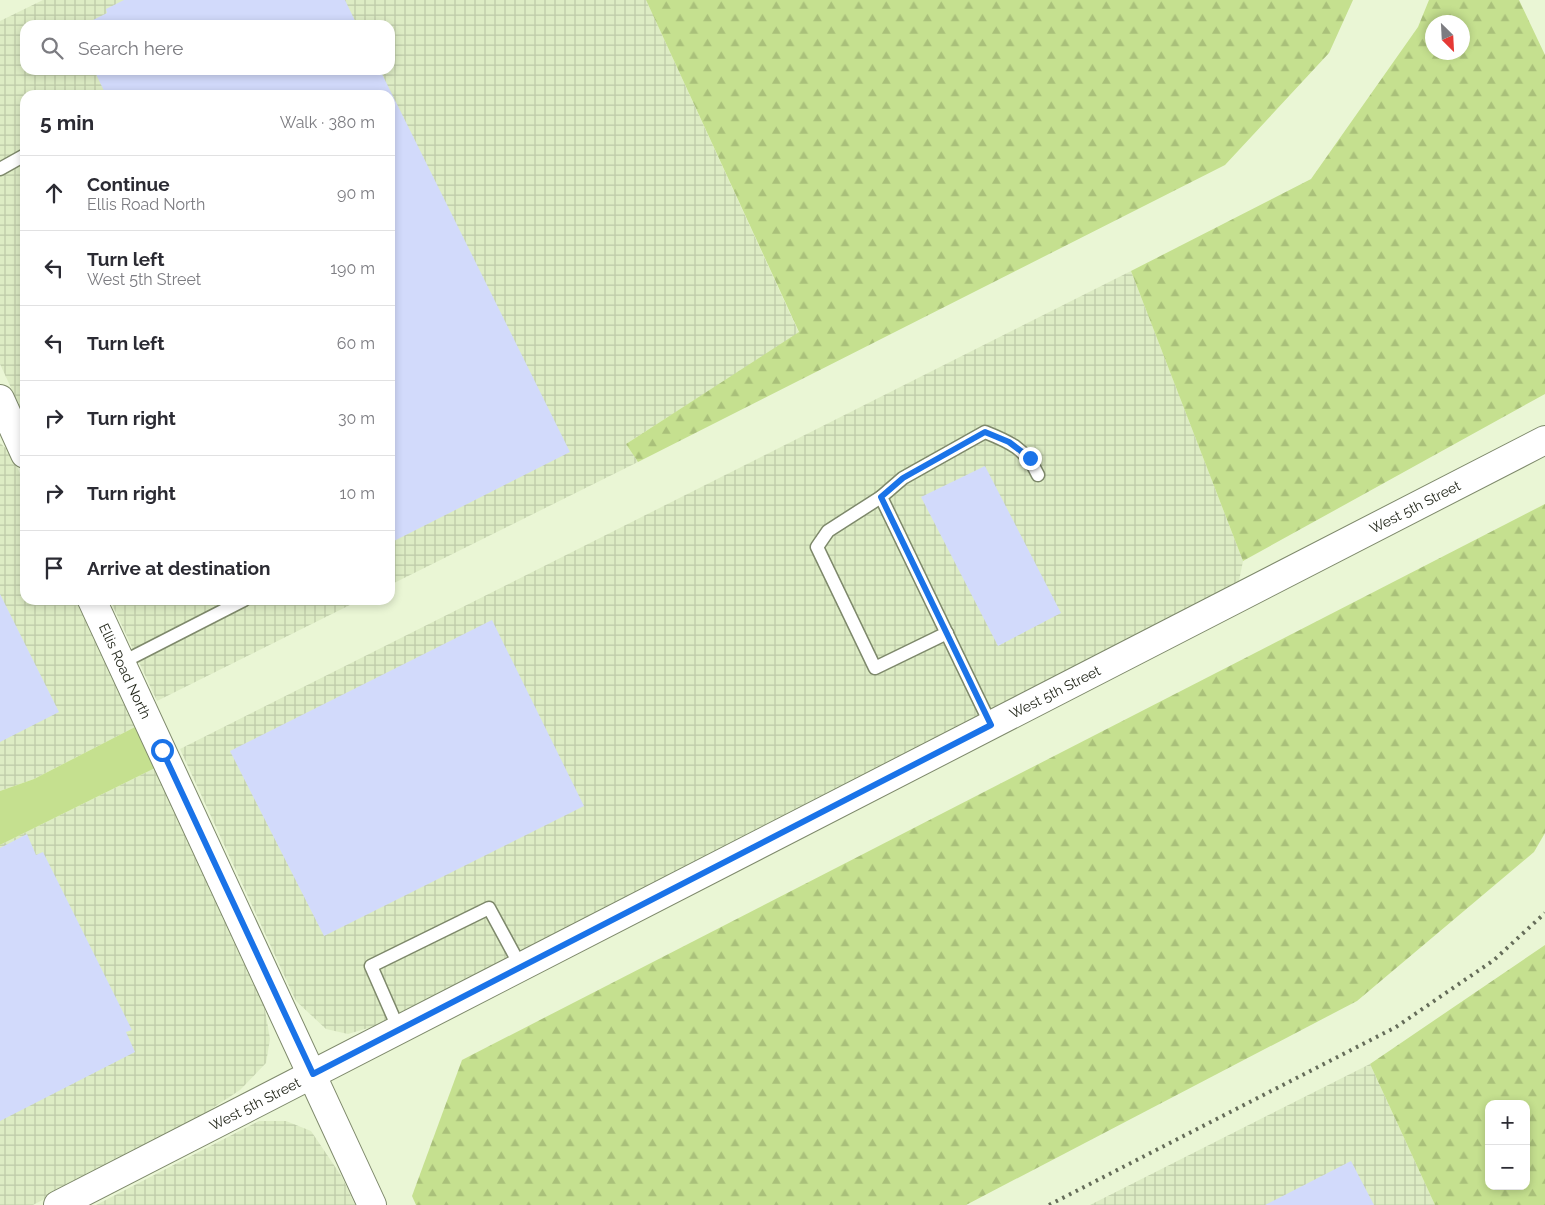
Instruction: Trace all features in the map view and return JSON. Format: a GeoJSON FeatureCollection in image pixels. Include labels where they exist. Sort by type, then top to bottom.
{"type":"FeatureCollection","features":[{"type":"Feature","properties":{"kind":"street"},"geometry":{"type":"LineString","coordinates":[[0,399],[20,443]]}},
{"type":"Feature","properties":{"kind":"street","name":"West 5th Street"},"geometry":{"type":"LineString","coordinates":[[58,1205],[1545,440]]}},
{"type":"Feature","properties":{"kind":"street","name":"Ellis Road North"},"geometry":{"type":"LineString","coordinates":[[94,605],[372,1205]]}},
{"type":"Feature","properties":{"kind":"lane"},"geometry":{"type":"LineString","coordinates":[[0,169],[20,159]]}},
{"type":"Feature","properties":{"kind":"lane"},"geometry":{"type":"LineString","coordinates":[[947,633],[875,668],[817,547],[828,531],[881,497],[903,478],[985,432],[1009,442],[1030,458],[1038,475]]}},
{"type":"Feature","properties":{"kind":"lane"},"geometry":{"type":"LineString","coordinates":[[881,497],[991,725]]}},
{"type":"Feature","properties":{"kind":"lane"},"geometry":{"type":"LineString","coordinates":[[121,663],[234,605]]}},
{"type":"Feature","properties":{"kind":"lane"},"geometry":{"type":"LineString","coordinates":[[399,1030],[371,966],[489,908],[521,968]]}},
{"type":"Feature","properties":{"kind":"shaded area"},"geometry":{"type":"Polygon","coordinates":[[[43,0],[646,0],[799,333],[626,444],[638,462],[395,583],[395,90],[20,90],[20,407],[0,364],[0,21],[43,0]]]}},
{"type":"Feature","properties":{"kind":"shaded area"},"geometry":{"type":"Polygon","coordinates":[[[1131,271],[1243,561],[1239,581],[375,1026],[348,1034],[326,1029],[296,1001],[180,749],[1131,271]]]}},
{"type":"Feature","properties":{"kind":"shaded area"},"geometry":{"type":"Polygon","coordinates":[[[0,443],[10,452],[20,473],[20,605],[79,605],[135,727],[34,779],[0,791],[0,443]]]}},
{"type":"Feature","properties":{"kind":"shaded area"},"geometry":{"type":"Polygon","coordinates":[[[112,605],[350,605],[157,701],[112,605]]]}},
{"type":"Feature","properties":{"kind":"shaded area"},"geometry":{"type":"Polygon","coordinates":[[[155,768],[264,1004],[270,1039],[266,1063],[240,1090],[199,1117],[33,1205],[0,1205],[0,845],[155,768]]]}},
{"type":"Feature","properties":{"kind":"shaded area"},"geometry":{"type":"Polygon","coordinates":[[[1370,1064],[1435,1205],[1090,1205],[1370,1064]]]}},
{"type":"Feature","properties":{"kind":"shaded area"},"geometry":{"type":"Polygon","coordinates":[[[259,1121],[286,1121],[311,1131],[342,1177],[355,1205],[96,1205],[259,1121]]]}},
{"type":"Feature","properties":{"kind":"green space"},"geometry":{"type":"Polygon","coordinates":[[[646,0],[1353,0],[1329,53],[1225,165],[638,462],[626,444],[799,332],[646,0]]]}},
{"type":"Feature","properties":{"kind":"green space"},"geometry":{"type":"Polygon","coordinates":[[[1429,0],[1519,0],[1545,55],[1545,394],[1243,561],[1131,271],[1311,179],[1418,27],[1429,0]]]}},
{"type":"Feature","properties":{"kind":"green space"},"geometry":{"type":"Polygon","coordinates":[[[1545,504],[1545,833],[1534,852],[1357,1001],[966,1205],[416,1205],[412,1196],[462,1060],[1545,504]]]}},
{"type":"Feature","properties":{"kind":"green space"},"geometry":{"type":"Polygon","coordinates":[[[135,727],[155,768],[0,845],[0,791],[34,779],[135,727]]]}},
{"type":"Feature","properties":{"kind":"green space"},"geometry":{"type":"Polygon","coordinates":[[[1545,945],[1545,1205],[1435,1205],[1370,1064],[1545,945]]]}},
{"type":"Feature","properties":{"kind":"building"},"geometry":{"type":"Polygon","coordinates":[[[124,0],[345,0],[355,20],[93,20],[107,13],[106,9],[124,0]]]}},
{"type":"Feature","properties":{"kind":"building"},"geometry":{"type":"Polygon","coordinates":[[[96,75],[382,75],[390,90],[104,90],[96,75]]]}},
{"type":"Feature","properties":{"kind":"building"},"geometry":{"type":"Polygon","coordinates":[[[395,100],[570,452],[395,540],[395,100]]]}},
{"type":"Feature","properties":{"kind":"building"},"geometry":{"type":"Polygon","coordinates":[[[985,466],[1061,613],[998,646],[921,497],[985,466]]]}},
{"type":"Feature","properties":{"kind":"building"},"geometry":{"type":"Polygon","coordinates":[[[0,594],[59,712],[0,742],[0,594]]]}},
{"type":"Feature","properties":{"kind":"building"},"geometry":{"type":"Polygon","coordinates":[[[492,620],[584,806],[324,936],[230,751],[492,620]]]}},
{"type":"Feature","properties":{"kind":"building"},"geometry":{"type":"Polygon","coordinates":[[[27,834],[36,855],[43,852],[132,1030],[126,1032],[135,1052],[0,1121],[0,848],[27,834]]]}},
{"type":"Feature","properties":{"kind":"building"},"geometry":{"type":"Polygon","coordinates":[[[1351,1161],[1374,1205],[1265,1205],[1351,1161]]]}},
{"type":"Feature","properties":{"kind":"railway"},"geometry":{"type":"LineString","coordinates":[[1049,1205],[1396,1027],[1494,960],[1545,913]]}},
{"type":"Feature","properties":{"kind":"route"},"geometry":{"type":"LineString","coordinates":[[162,750],[313,1074],[991,725],[881,497],[903,478],[985,432],[1009,442],[1030,458]]}}]}
